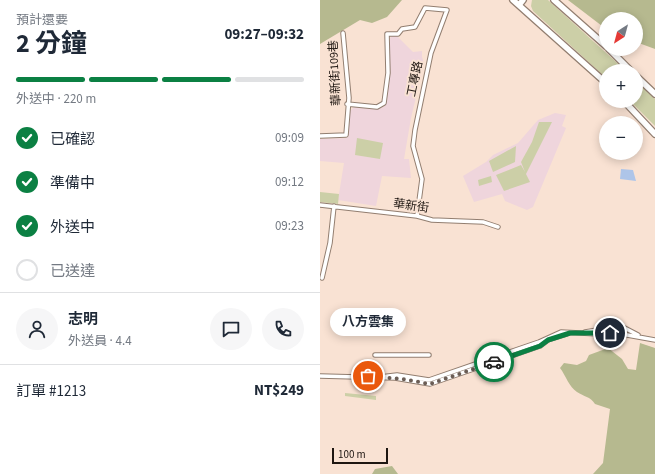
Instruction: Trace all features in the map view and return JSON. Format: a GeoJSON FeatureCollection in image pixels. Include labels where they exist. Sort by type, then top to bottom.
{"type":"FeatureCollection","features":[{"type":"Feature","properties":{"kind":"highway"},"geometry":{"type":"LineString","coordinates":[[513,0],[521,2],[599,76]]}},
{"type":"Feature","properties":{"kind":"highway"},"geometry":{"type":"LineString","coordinates":[[554,0],[599,40]]}},
{"type":"Feature","properties":{"kind":"highway"},"geometry":{"type":"LineString","coordinates":[[616,56],[624,64]]}},
{"type":"Feature","properties":{"kind":"highway"},"geometry":{"type":"LineString","coordinates":[[643,83],[655,94]]}},
{"type":"Feature","properties":{"kind":"highway"},"geometry":{"type":"LineString","coordinates":[[631,108],[655,134]]}},
{"type":"Feature","properties":{"kind":"street","name":"工專路"},"geometry":{"type":"LineString","coordinates":[[348,104],[377,107],[384,103],[388,73],[387,34],[398,34],[402,28],[415,27],[425,8],[447,10],[431,54],[415,130],[413,146],[422,179],[418,216]]}},
{"type":"Feature","properties":{"kind":"street","name":"華新街109巷"},"geometry":{"type":"LineString","coordinates":[[320,136],[346,135],[349,98],[343,33]]}},
{"type":"Feature","properties":{"kind":"street","name":"華新街"},"geometry":{"type":"LineString","coordinates":[[320,205],[418,216],[432,220],[483,222],[498,227]]}},
{"type":"Feature","properties":{"kind":"street"},"geometry":{"type":"LineString","coordinates":[[322,278],[330,243],[334,206]]}},
{"type":"Feature","properties":{"kind":"street"},"geometry":{"type":"LineString","coordinates":[[577,333],[598,330],[609,322],[613,322],[629,332],[647,339]]}},
{"type":"Feature","properties":{"kind":"street"},"geometry":{"type":"LineString","coordinates":[[320,376],[380,377],[430,384],[540,346],[548,340],[570,333],[616,333],[655,340]]}},
{"type":"Feature","properties":{"kind":"street"},"geometry":{"type":"LineString","coordinates":[[375,355],[429,356]]}},
{"type":"Feature","properties":{"kind":"shaded area"},"geometry":{"type":"Polygon","coordinates":[[[392,36],[397,36],[413,52],[422,51],[424,63],[411,118],[404,159],[409,159],[411,178],[382,176],[376,206],[338,200],[344,163],[320,161],[320,139],[347,138],[350,111],[354,107],[373,109],[384,107],[389,76],[390,38],[392,36]]]}},
{"type":"Feature","properties":{"kind":"shaded area"},"geometry":{"type":"Polygon","coordinates":[[[555,113],[566,115],[562,126],[566,128],[533,207],[527,210],[505,201],[502,194],[474,202],[463,176],[486,162],[493,155],[518,143],[538,120],[555,113]]]}},
{"type":"Feature","properties":{"kind":"green space"},"geometry":{"type":"Polygon","coordinates":[[[320,0],[402,0],[387,17],[372,23],[360,20],[320,44],[320,0]]]}},
{"type":"Feature","properties":{"kind":"green space"},"geometry":{"type":"Polygon","coordinates":[[[532,0],[548,0],[599,46],[599,56],[610,56],[618,64],[599,64],[599,72],[533,11],[531,6],[532,0]]]}},
{"type":"Feature","properties":{"kind":"green space"},"geometry":{"type":"Polygon","coordinates":[[[568,0],[655,0],[655,49],[643,45],[643,12],[599,12],[599,24],[568,0]]]}},
{"type":"Feature","properties":{"kind":"green space"},"geometry":{"type":"Polygon","coordinates":[[[643,88],[655,99],[655,126],[637,108],[643,108],[643,88]]]}},
{"type":"Feature","properties":{"kind":"green space"},"geometry":{"type":"Polygon","coordinates":[[[539,122],[552,122],[526,174],[530,182],[504,191],[496,175],[521,165],[525,172],[521,162],[532,142],[539,122]]]}},
{"type":"Feature","properties":{"kind":"green space"},"geometry":{"type":"Polygon","coordinates":[[[357,138],[383,143],[380,159],[355,155],[357,138]]]}},
{"type":"Feature","properties":{"kind":"green space"},"geometry":{"type":"Polygon","coordinates":[[[516,146],[515,162],[493,172],[489,161],[516,146]]]}},
{"type":"Feature","properties":{"kind":"green space"},"geometry":{"type":"Polygon","coordinates":[[[491,176],[492,182],[479,186],[478,180],[491,176]]]}},
{"type":"Feature","properties":{"kind":"green space"},"geometry":{"type":"Polygon","coordinates":[[[320,192],[339,194],[338,204],[320,202],[320,192]]]}},
{"type":"Feature","properties":{"kind":"green space"},"geometry":{"type":"Polygon","coordinates":[[[640,343],[655,348],[655,474],[593,474],[603,463],[610,409],[595,404],[589,398],[574,390],[560,368],[564,363],[577,365],[586,361],[589,355],[608,348],[622,359],[628,369],[636,370],[640,343]]]}},
{"type":"Feature","properties":{"kind":"green space"},"geometry":{"type":"Polygon","coordinates":[[[345,393],[376,396],[376,400],[345,396],[345,393]]]}},
{"type":"Feature","properties":{"kind":"green space"},"geometry":{"type":"Polygon","coordinates":[[[392,466],[398,474],[372,474],[375,469],[392,466]]]}},
{"type":"Feature","properties":{"kind":"water"},"geometry":{"type":"Polygon","coordinates":[[[621,169],[633,170],[636,181],[620,179],[621,169]]]}},
{"type":"Feature","properties":{"kind":"way so far"},"geometry":{"type":"LineString","coordinates":[[368,376],[395,378],[430,384],[494,362]]}},
{"type":"Feature","properties":{"kind":"place","name":"八方雲集"},"geometry":{"type":"Point","coordinates":[368,376]}},
{"type":"Feature","properties":{"kind":"route"},"geometry":{"type":"LineString","coordinates":[[494,362],[540,346],[548,340],[570,333],[610,333]]}}]}
